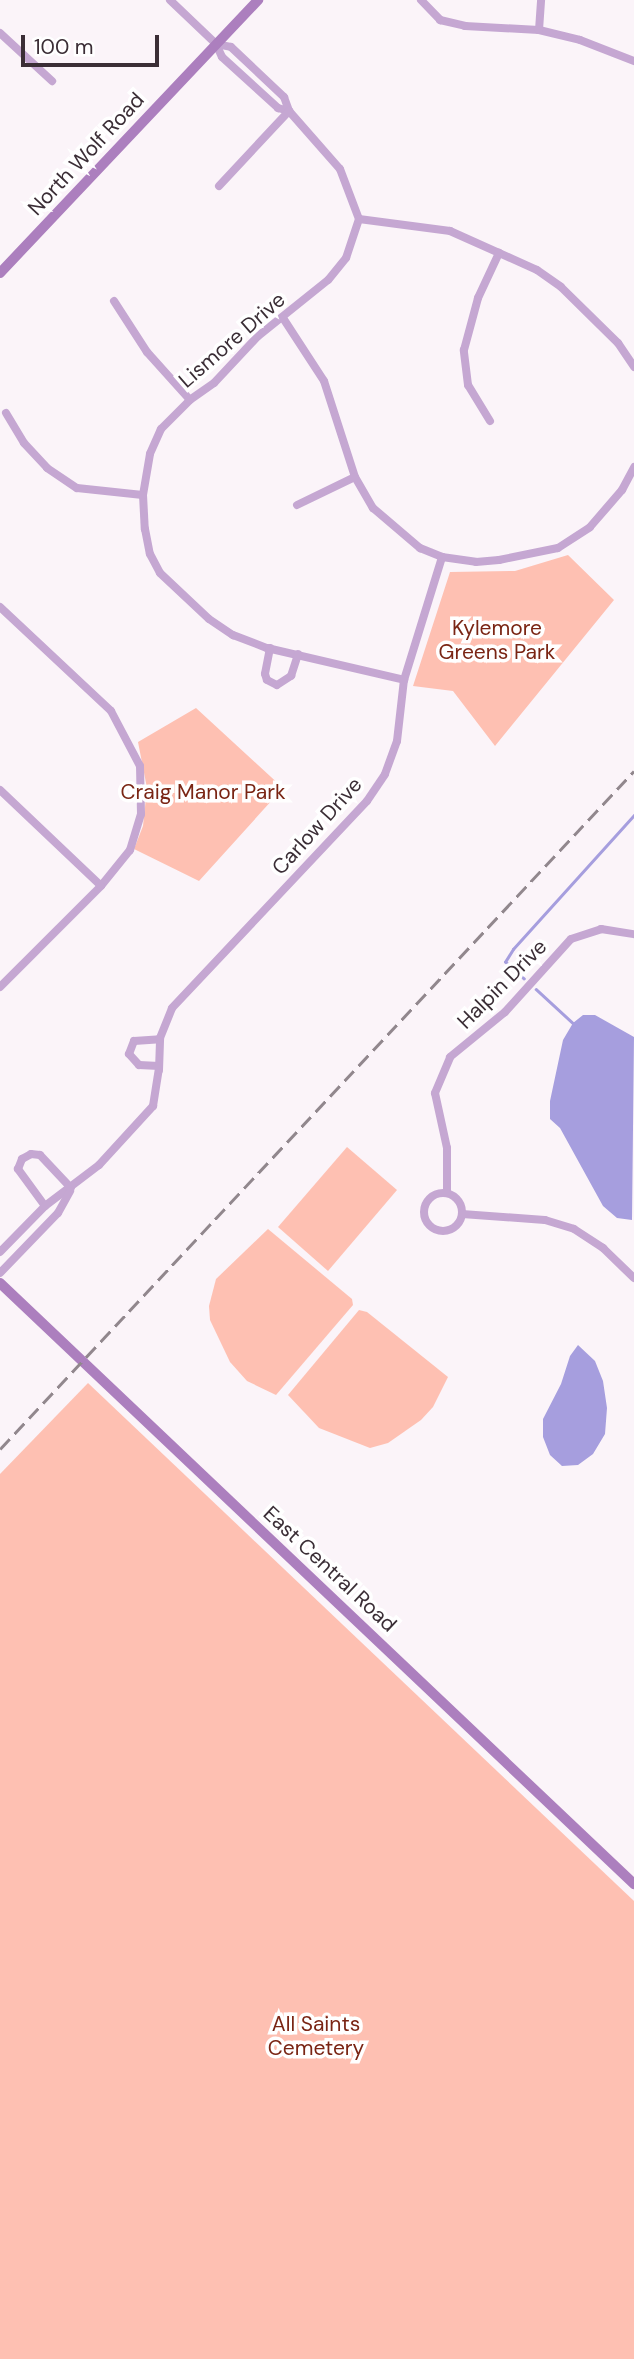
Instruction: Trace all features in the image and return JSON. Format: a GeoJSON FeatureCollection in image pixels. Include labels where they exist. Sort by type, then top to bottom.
{"type":"FeatureCollection","features":[{"type":"Feature","properties":{"kind":"main road","name":"North Wolf Road"},"geometry":{"type":"LineString","coordinates":[[0,273],[258,0]]}},
{"type":"Feature","properties":{"kind":"main road","name":"East Central Road"},"geometry":{"type":"LineString","coordinates":[[0,1283],[634,1884]]}},
{"type":"Feature","properties":{"kind":"street"},"geometry":{"type":"LineString","coordinates":[[170,0],[216,44],[222,57],[278,108],[289,111],[340,169],[359,219],[450,232],[537,270],[561,287],[618,343],[634,367]]}},
{"type":"Feature","properties":{"kind":"street"},"geometry":{"type":"LineString","coordinates":[[421,0],[440,20],[465,26],[539,30],[580,40],[634,61]]}},
{"type":"Feature","properties":{"kind":"street"},"geometry":{"type":"LineString","coordinates":[[539,30],[541,0]]}},
{"type":"Feature","properties":{"kind":"street"},"geometry":{"type":"LineString","coordinates":[[0,33],[52,81]]}},
{"type":"Feature","properties":{"kind":"street"},"geometry":{"type":"LineString","coordinates":[[219,186],[289,111]]}},
{"type":"Feature","properties":{"kind":"street","name":"Lismore Drive"},"geometry":{"type":"LineString","coordinates":[[359,219],[345,258],[328,280],[258,336],[214,383],[190,400],[161,429],[150,454],[143,495],[150,554],[160,573],[209,619],[233,635],[270,648],[404,680]]}},
{"type":"Feature","properties":{"kind":"street"},"geometry":{"type":"LineString","coordinates":[[490,421],[468,385],[464,350],[478,298],[499,253]]}},
{"type":"Feature","properties":{"kind":"street"},"geometry":{"type":"LineString","coordinates":[[114,301],[147,352],[190,400]]}},
{"type":"Feature","properties":{"kind":"street"},"geometry":{"type":"LineString","coordinates":[[283,318],[324,381],[337,412],[355,477],[373,508],[420,548],[442,557],[476,562],[558,548],[590,527],[622,490],[634,467]]}},
{"type":"Feature","properties":{"kind":"street"},"geometry":{"type":"LineString","coordinates":[[6,413],[24,443],[47,468],[77,488],[143,495]]}},
{"type":"Feature","properties":{"kind":"street"},"geometry":{"type":"LineString","coordinates":[[297,505],[355,477]]}},
{"type":"Feature","properties":{"kind":"street","name":"Carlow Drive"},"geometry":{"type":"LineString","coordinates":[[0,1252],[46,1206],[99,1166],[153,1106],[160,1040],[172,1008],[373,792],[385,774],[397,741],[404,680],[442,557]]}},
{"type":"Feature","properties":{"kind":"street"},"geometry":{"type":"LineString","coordinates":[[0,607],[111,711],[140,766],[141,814],[130,850],[101,886],[2,981]]}},
{"type":"Feature","properties":{"kind":"street"},"geometry":{"type":"LineString","coordinates":[[270,648],[265,674],[267,680],[278,685],[290,676],[298,654]]}},
{"type":"Feature","properties":{"kind":"street"},"geometry":{"type":"LineString","coordinates":[[0,790],[101,886]]}},
{"type":"Feature","properties":{"kind":"street","name":"Halpin Drive"},"geometry":{"type":"LineString","coordinates":[[446,1193],[447,1148],[435,1093],[450,1057],[505,1012],[572,939],[601,929],[634,934]]}},
{"type":"Feature","properties":{"kind":"street"},"geometry":{"type":"LineString","coordinates":[[159,1066],[139,1065],[129,1054],[134,1041],[160,1040]]}},
{"type":"Feature","properties":{"kind":"street"},"geometry":{"type":"LineString","coordinates":[[46,1206],[18,1169],[22,1159],[31,1154],[40,1155],[71,1188]]}},
{"type":"Feature","properties":{"kind":"street","name":"Carlow Drive"},"geometry":{"type":"LineString","coordinates":[[0,1273],[58,1213],[71,1188]]}},
{"type":"Feature","properties":{"kind":"street"},"geometry":{"type":"LineString","coordinates":[[446,1193],[460,1203],[462,1214],[452,1229],[439,1231],[428,1224],[425,1205],[434,1196],[446,1193]]}},
{"type":"Feature","properties":{"kind":"street"},"geometry":{"type":"LineString","coordinates":[[462,1214],[545,1220],[573,1229],[603,1248],[634,1278]]}},
{"type":"Feature","properties":{"kind":"green space","name":"Kylemore Greens Park"},"geometry":{"type":"Polygon","coordinates":[[[568,555],[614,600],[495,746],[453,691],[413,686],[450,572],[515,571],[568,555]]]}},
{"type":"Feature","properties":{"kind":"green space","name":"Craig Manor Park"},"geometry":{"type":"Polygon","coordinates":[[[196,708],[283,788],[199,881],[134,849],[143,826],[147,788],[138,742],[196,708]]]}},
{"type":"Feature","properties":{"kind":"green space"},"geometry":{"type":"Polygon","coordinates":[[[347,1147],[397,1190],[328,1271],[278,1227],[347,1147]]]}},
{"type":"Feature","properties":{"kind":"green space"},"geometry":{"type":"Polygon","coordinates":[[[268,1229],[352,1299],[353,1305],[276,1395],[247,1381],[230,1362],[210,1320],[209,1306],[216,1279],[268,1229]]]}},
{"type":"Feature","properties":{"kind":"green space"},"geometry":{"type":"Polygon","coordinates":[[[359,1310],[367,1312],[448,1377],[433,1407],[421,1420],[388,1443],[370,1448],[319,1428],[288,1395],[359,1310]]]}},
{"type":"Feature","properties":{"kind":"green space","name":"All Saints Cemetery"},"geometry":{"type":"Polygon","coordinates":[[[88,1383],[634,1901],[634,2359],[0,2359],[0,1474],[88,1383]]]}},
{"type":"Feature","properties":{"kind":"shaded area"},"geometry":{"type":"Polygon","coordinates":[[[583,1015],[595,1015],[634,1037],[632,1220],[617,1218],[603,1206],[560,1128],[550,1119],[550,1101],[563,1040],[573,1023],[583,1015]]]}},
{"type":"Feature","properties":{"kind":"shaded area"},"geometry":{"type":"Polygon","coordinates":[[[578,1345],[595,1361],[603,1381],[607,1408],[605,1434],[593,1454],[578,1465],[562,1466],[550,1455],[543,1437],[543,1419],[561,1384],[570,1356],[578,1345]]]}},
{"type":"Feature","properties":{"kind":"waterway"},"geometry":{"type":"LineString","coordinates":[[524,979],[505,962],[513,949],[634,815]]}},
{"type":"Feature","properties":{"kind":"waterway"},"geometry":{"type":"LineString","coordinates":[[536,989],[573,1023]]}},
{"type":"Feature","properties":{"kind":"railway"},"geometry":{"type":"LineString","coordinates":[[0,1449],[634,771]]}}]}
